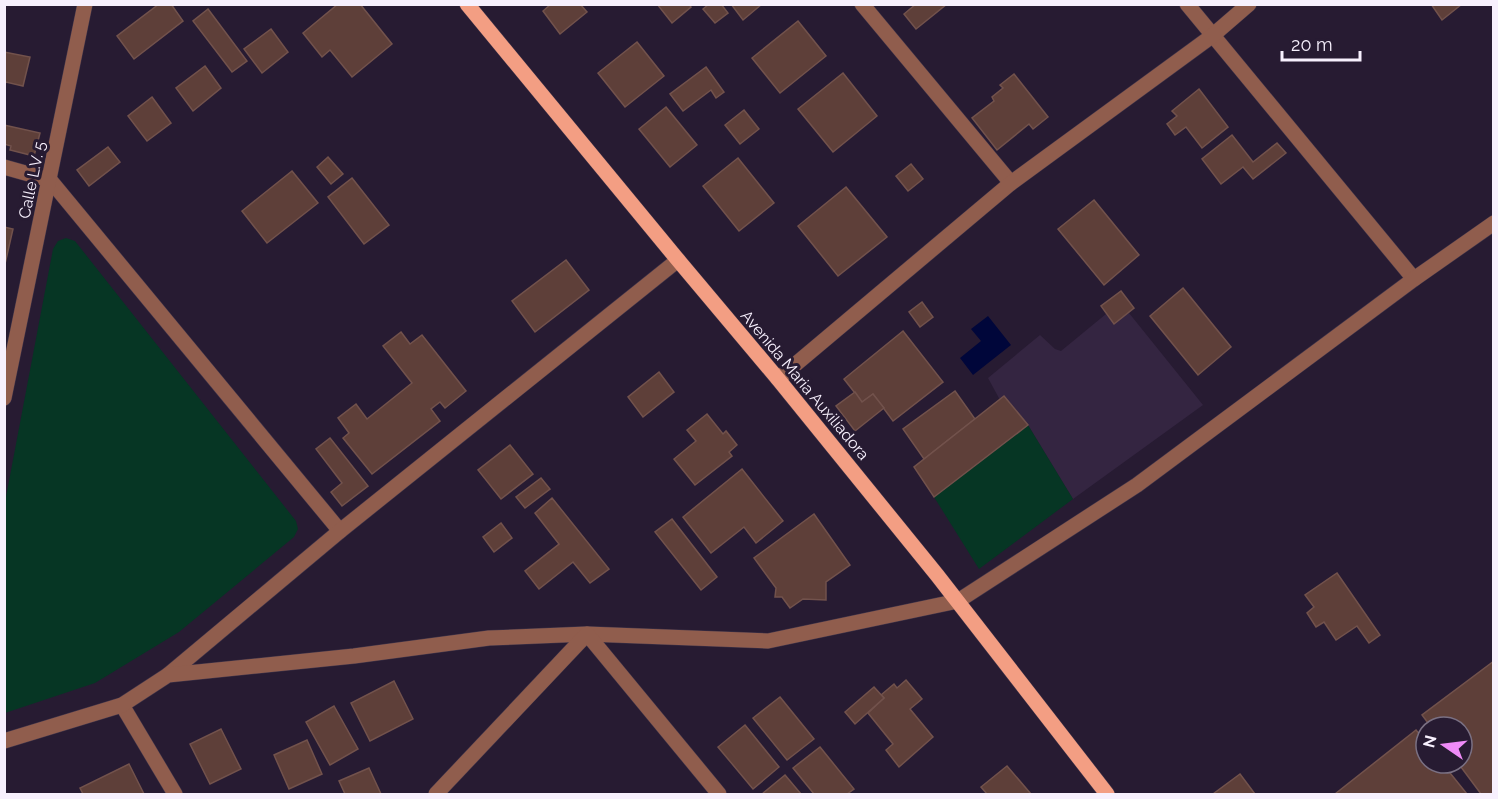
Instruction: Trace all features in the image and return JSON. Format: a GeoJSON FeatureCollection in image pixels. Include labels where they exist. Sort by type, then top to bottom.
{"type":"FeatureCollection","features":[{"type":"Feature","properties":{"kind":"main road","name":"Avenida Maria Auxiliadora"},"geometry":{"type":"LineString","coordinates":[[467,4],[778,379],[958,601],[1107,795]]}},
{"type":"Feature","properties":{"kind":"street","name":"Calle L.V. 5"},"geometry":{"type":"LineString","coordinates":[[4,398],[85,4]]}},
{"type":"Feature","properties":{"kind":"street"},"geometry":{"type":"LineString","coordinates":[[862,4],[1011,183]]}},
{"type":"Feature","properties":{"kind":"street"},"geometry":{"type":"LineString","coordinates":[[1187,4],[1414,279]]}},
{"type":"Feature","properties":{"kind":"street"},"geometry":{"type":"LineString","coordinates":[[778,379],[1011,183],[1212,36],[1249,4]]}},
{"type":"Feature","properties":{"kind":"street"},"geometry":{"type":"LineString","coordinates":[[4,167],[50,180],[340,531]]}},
{"type":"Feature","properties":{"kind":"street"},"geometry":{"type":"LineString","coordinates":[[168,675],[354,656],[489,638],[587,634],[768,641],[958,601],[1137,485],[1414,279],[1494,223]]}},
{"type":"Feature","properties":{"kind":"street"},"geometry":{"type":"LineString","coordinates":[[4,741],[122,705],[168,675],[340,531],[678,260]]}},
{"type":"Feature","properties":{"kind":"street"},"geometry":{"type":"LineString","coordinates":[[436,795],[587,634]]}},
{"type":"Feature","properties":{"kind":"street"},"geometry":{"type":"LineString","coordinates":[[587,634],[719,795]]}},
{"type":"Feature","properties":{"kind":"street"},"geometry":{"type":"LineString","coordinates":[[122,705],[175,795]]}},
{"type":"Feature","properties":{"kind":"shaded area"},"geometry":{"type":"Polygon","coordinates":[[[1129,313],[1203,405],[1073,499],[1028,425],[1004,397],[1000,400],[988,378],[1040,335],[1055,349],[1061,351],[1106,314],[1114,323],[1129,313]]]}},
{"type":"Feature","properties":{"kind":"shaded area"},"geometry":{"type":"Polygon","coordinates":[[[988,316],[1011,345],[973,375],[960,358],[981,341],[971,329],[988,316]]]}},
{"type":"Feature","properties":{"kind":"green space"},"geometry":{"type":"Polygon","coordinates":[[[66,238],[75,241],[296,521],[298,529],[294,537],[179,632],[95,683],[5,713],[5,502],[53,249],[58,241],[66,238]]]}},
{"type":"Feature","properties":{"kind":"green space"},"geometry":{"type":"Polygon","coordinates":[[[1028,425],[1073,499],[979,569],[934,497],[1028,425]]]}},
{"type":"Feature","properties":{"kind":"building"},"geometry":{"type":"Polygon","coordinates":[[[159,4],[171,4],[183,21],[134,59],[117,36],[159,4]]]}},
{"type":"Feature","properties":{"kind":"building"},"geometry":{"type":"Polygon","coordinates":[[[338,4],[360,4],[392,44],[352,77],[330,50],[322,57],[303,33],[338,4]]]}},
{"type":"Feature","properties":{"kind":"building"},"geometry":{"type":"Polygon","coordinates":[[[551,4],[580,4],[587,12],[560,34],[543,11],[551,4]]]}},
{"type":"Feature","properties":{"kind":"building"},"geometry":{"type":"Polygon","coordinates":[[[657,4],[689,4],[691,7],[672,23],[657,4]]]}},
{"type":"Feature","properties":{"kind":"building"},"geometry":{"type":"Polygon","coordinates":[[[709,4],[721,4],[728,13],[715,23],[703,9],[709,4]]]}},
{"type":"Feature","properties":{"kind":"building"},"geometry":{"type":"Polygon","coordinates":[[[731,4],[762,4],[743,20],[731,4]]]}},
{"type":"Feature","properties":{"kind":"building"},"geometry":{"type":"Polygon","coordinates":[[[916,4],[947,4],[916,29],[904,14],[916,4]]]}},
{"type":"Feature","properties":{"kind":"building"},"geometry":{"type":"Polygon","coordinates":[[[1431,4],[1462,4],[1442,20],[1431,4]]]}},
{"type":"Feature","properties":{"kind":"building"},"geometry":{"type":"Polygon","coordinates":[[[208,9],[247,61],[232,72],[193,21],[208,9]]]}},
{"type":"Feature","properties":{"kind":"building"},"geometry":{"type":"Polygon","coordinates":[[[798,21],[826,56],[780,93],[752,58],[798,21]]]}},
{"type":"Feature","properties":{"kind":"building"},"geometry":{"type":"Polygon","coordinates":[[[271,29],[288,52],[262,73],[244,49],[271,29]]]}},
{"type":"Feature","properties":{"kind":"building"},"geometry":{"type":"Polygon","coordinates":[[[637,42],[664,76],[625,107],[598,73],[637,42]]]}},
{"type":"Feature","properties":{"kind":"building"},"geometry":{"type":"Polygon","coordinates":[[[4,52],[30,57],[23,86],[6,82],[4,86],[4,52]]]}},
{"type":"Feature","properties":{"kind":"building"},"geometry":{"type":"Polygon","coordinates":[[[205,66],[221,88],[193,111],[176,88],[205,66]]]}},
{"type":"Feature","properties":{"kind":"building"},"geometry":{"type":"Polygon","coordinates":[[[706,67],[724,92],[716,98],[711,90],[683,111],[670,94],[706,67]]]}},
{"type":"Feature","properties":{"kind":"building"},"geometry":{"type":"Polygon","coordinates":[[[843,73],[877,116],[833,152],[798,109],[843,73]]]}},
{"type":"Feature","properties":{"kind":"building"},"geometry":{"type":"Polygon","coordinates":[[[1014,74],[1048,117],[1033,129],[1029,124],[997,150],[972,118],[994,101],[992,97],[1003,88],[1000,85],[1014,74]]]}},
{"type":"Feature","properties":{"kind":"building"},"geometry":{"type":"Polygon","coordinates":[[[1199,89],[1228,127],[1202,148],[1186,127],[1175,135],[1167,124],[1177,116],[1172,111],[1199,89]]]}},
{"type":"Feature","properties":{"kind":"building"},"geometry":{"type":"Polygon","coordinates":[[[152,97],[171,123],[147,141],[128,116],[152,97]]]}},
{"type":"Feature","properties":{"kind":"building"},"geometry":{"type":"Polygon","coordinates":[[[666,107],[697,145],[670,167],[639,129],[666,107]]]}},
{"type":"Feature","properties":{"kind":"building"},"geometry":{"type":"Polygon","coordinates":[[[744,110],[759,129],[740,144],[725,125],[744,110]]]}},
{"type":"Feature","properties":{"kind":"building"},"geometry":{"type":"Polygon","coordinates":[[[4,125],[40,133],[34,156],[10,150],[11,146],[4,144],[4,125]]]}},
{"type":"Feature","properties":{"kind":"building"},"geometry":{"type":"Polygon","coordinates":[[[1232,135],[1253,162],[1277,143],[1286,153],[1253,179],[1243,167],[1221,184],[1202,159],[1232,135]]]}},
{"type":"Feature","properties":{"kind":"building"},"geometry":{"type":"Polygon","coordinates":[[[108,147],[120,162],[89,186],[77,170],[108,147]]]}},
{"type":"Feature","properties":{"kind":"building"},"geometry":{"type":"Polygon","coordinates":[[[328,157],[343,174],[331,184],[317,167],[328,157]]]}},
{"type":"Feature","properties":{"kind":"building"},"geometry":{"type":"Polygon","coordinates":[[[738,158],[774,203],[739,231],[703,186],[738,158]]]}},
{"type":"Feature","properties":{"kind":"building"},"geometry":{"type":"Polygon","coordinates":[[[911,164],[923,179],[908,191],[896,176],[911,164]]]}},
{"type":"Feature","properties":{"kind":"building"},"geometry":{"type":"Polygon","coordinates":[[[292,171],[318,203],[267,243],[242,211],[292,171]]]}},
{"type":"Feature","properties":{"kind":"building"},"geometry":{"type":"Polygon","coordinates":[[[352,178],[389,225],[364,244],[328,197],[352,178]]]}},
{"type":"Feature","properties":{"kind":"building"},"geometry":{"type":"Polygon","coordinates":[[[846,187],[887,237],[838,276],[798,226],[846,187]]]}},
{"type":"Feature","properties":{"kind":"building"},"geometry":{"type":"Polygon","coordinates":[[[1094,200],[1139,255],[1104,285],[1058,229],[1094,200]]]}},
{"type":"Feature","properties":{"kind":"building"},"geometry":{"type":"Polygon","coordinates":[[[4,227],[13,229],[5,264],[4,264],[4,227]]]}},
{"type":"Feature","properties":{"kind":"building"},"geometry":{"type":"Polygon","coordinates":[[[566,260],[589,290],[535,332],[512,301],[566,260]]]}},
{"type":"Feature","properties":{"kind":"building"},"geometry":{"type":"Polygon","coordinates":[[[1183,288],[1231,347],[1198,375],[1150,316],[1183,288]]]}},
{"type":"Feature","properties":{"kind":"building"},"geometry":{"type":"Polygon","coordinates":[[[1121,291],[1134,308],[1114,324],[1101,306],[1121,291]]]}},
{"type":"Feature","properties":{"kind":"building"},"geometry":{"type":"Polygon","coordinates":[[[922,302],[933,317],[920,327],[909,312],[922,302]]]}},
{"type":"Feature","properties":{"kind":"building"},"geometry":{"type":"Polygon","coordinates":[[[903,331],[943,382],[893,421],[873,394],[862,402],[844,379],[903,331]]]}},
{"type":"Feature","properties":{"kind":"building"},"geometry":{"type":"Polygon","coordinates":[[[401,332],[410,344],[422,335],[466,391],[445,408],[440,402],[431,409],[440,421],[372,474],[343,438],[349,433],[338,418],[356,404],[367,419],[412,383],[383,346],[401,332]]]}},
{"type":"Feature","properties":{"kind":"building"},"geometry":{"type":"Polygon","coordinates":[[[659,372],[674,392],[643,417],[628,397],[659,372]]]}},
{"type":"Feature","properties":{"kind":"building"},"geometry":{"type":"Polygon","coordinates":[[[955,391],[975,419],[924,459],[903,429],[955,391]]]}},
{"type":"Feature","properties":{"kind":"building"},"geometry":{"type":"Polygon","coordinates":[[[855,392],[862,402],[873,394],[884,408],[855,431],[836,406],[855,392]]]}},
{"type":"Feature","properties":{"kind":"building"},"geometry":{"type":"Polygon","coordinates":[[[1004,396],[1028,425],[934,497],[914,467],[1004,396]]]}},
{"type":"Feature","properties":{"kind":"building"},"geometry":{"type":"Polygon","coordinates":[[[707,414],[723,434],[726,431],[737,445],[729,452],[732,456],[695,485],[674,459],[696,441],[687,430],[707,414]]]}},
{"type":"Feature","properties":{"kind":"building"},"geometry":{"type":"Polygon","coordinates":[[[330,438],[368,486],[342,506],[331,492],[342,483],[316,449],[330,438]]]}},
{"type":"Feature","properties":{"kind":"building"},"geometry":{"type":"Polygon","coordinates":[[[510,445],[533,474],[501,499],[478,470],[510,445]]]}},
{"type":"Feature","properties":{"kind":"building"},"geometry":{"type":"Polygon","coordinates":[[[742,469],[783,521],[756,543],[744,527],[711,553],[683,517],[742,469]]]}},
{"type":"Feature","properties":{"kind":"building"},"geometry":{"type":"Polygon","coordinates":[[[541,478],[550,489],[525,508],[516,497],[541,478]]]}},
{"type":"Feature","properties":{"kind":"building"},"geometry":{"type":"Polygon","coordinates":[[[552,498],[609,569],[590,583],[573,562],[539,589],[525,571],[559,544],[535,513],[552,498]]]}},
{"type":"Feature","properties":{"kind":"building"},"geometry":{"type":"Polygon","coordinates":[[[814,514],[850,565],[826,582],[826,600],[803,599],[790,608],[782,597],[775,597],[776,588],[754,558],[814,514]]]}},
{"type":"Feature","properties":{"kind":"building"},"geometry":{"type":"Polygon","coordinates":[[[672,519],[717,577],[701,590],[655,532],[672,519]]]}},
{"type":"Feature","properties":{"kind":"building"},"geometry":{"type":"Polygon","coordinates":[[[501,523],[512,538],[494,552],[483,537],[501,523]]]}},
{"type":"Feature","properties":{"kind":"building"},"geometry":{"type":"Polygon","coordinates":[[[1337,573],[1380,635],[1369,643],[1357,626],[1336,640],[1324,622],[1316,627],[1307,613],[1314,607],[1305,595],[1337,573]]]}},
{"type":"Feature","properties":{"kind":"building"},"geometry":{"type":"Polygon","coordinates":[[[1494,661],[1494,794],[1481,794],[1467,775],[1474,775],[1474,715],[1422,715],[1494,661]]]}},
{"type":"Feature","properties":{"kind":"building"},"geometry":{"type":"Polygon","coordinates":[[[906,680],[922,699],[910,709],[933,737],[899,767],[886,750],[893,744],[868,713],[884,698],[881,695],[894,684],[897,688],[906,680]]]}},
{"type":"Feature","properties":{"kind":"building"},"geometry":{"type":"Polygon","coordinates":[[[394,681],[413,719],[370,741],[351,703],[394,681]]]}},
{"type":"Feature","properties":{"kind":"building"},"geometry":{"type":"Polygon","coordinates":[[[874,687],[884,698],[855,724],[845,712],[874,687]]]}},
{"type":"Feature","properties":{"kind":"building"},"geometry":{"type":"Polygon","coordinates":[[[780,697],[814,739],[787,760],[753,718],[780,697]]]}},
{"type":"Feature","properties":{"kind":"building"},"geometry":{"type":"Polygon","coordinates":[[[334,706],[358,749],[330,765],[306,722],[334,706]]]}},
{"type":"Feature","properties":{"kind":"building"},"geometry":{"type":"Polygon","coordinates":[[[745,725],[779,767],[753,789],[718,747],[745,725]]]}},
{"type":"Feature","properties":{"kind":"building"},"geometry":{"type":"Polygon","coordinates":[[[221,729],[241,769],[210,784],[190,744],[221,729]]]}},
{"type":"Feature","properties":{"kind":"building"},"geometry":{"type":"Polygon","coordinates":[[[1414,732],[1414,775],[1452,775],[1467,794],[1335,794],[1414,732]]]}},
{"type":"Feature","properties":{"kind":"building"},"geometry":{"type":"Polygon","coordinates":[[[307,740],[322,774],[289,789],[274,755],[307,740]]]}},
{"type":"Feature","properties":{"kind":"building"},"geometry":{"type":"Polygon","coordinates":[[[820,747],[854,789],[847,794],[814,794],[793,768],[820,747]]]}},
{"type":"Feature","properties":{"kind":"building"},"geometry":{"type":"Polygon","coordinates":[[[129,764],[144,794],[83,794],[80,788],[129,764]]]}},
{"type":"Feature","properties":{"kind":"building"},"geometry":{"type":"Polygon","coordinates":[[[1007,766],[1031,794],[987,794],[981,787],[1007,766]]]}},
{"type":"Feature","properties":{"kind":"building"},"geometry":{"type":"Polygon","coordinates":[[[369,768],[381,794],[345,794],[339,781],[369,768]]]}},
{"type":"Feature","properties":{"kind":"building"},"geometry":{"type":"Polygon","coordinates":[[[1240,774],[1255,794],[1213,794],[1240,774]]]}},
{"type":"Feature","properties":{"kind":"building"},"geometry":{"type":"Polygon","coordinates":[[[785,775],[801,794],[762,794],[785,775]]]}}]}
